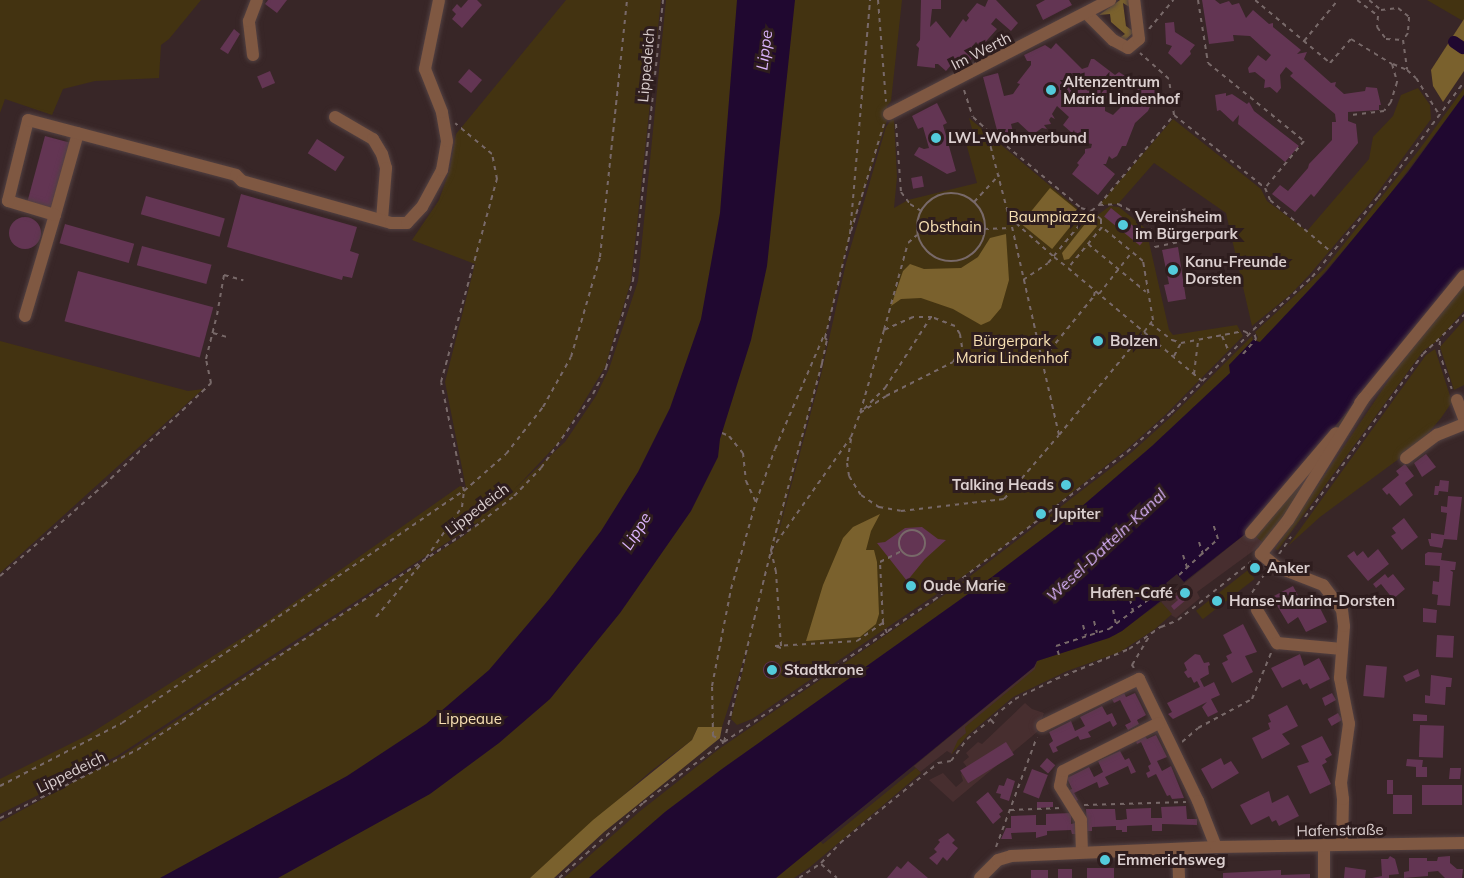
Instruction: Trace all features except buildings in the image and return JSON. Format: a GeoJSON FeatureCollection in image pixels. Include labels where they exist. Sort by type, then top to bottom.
{"type":"FeatureCollection","features":[{"type":"Feature","properties":{"kind":"street"},"geometry":{"type":"LineString","coordinates":[[253,54],[249,21],[257,0]]}},
{"type":"Feature","properties":{"kind":"street"},"geometry":{"type":"LineString","coordinates":[[56,215],[8,201],[28,120],[236,175],[242,181],[382,220],[407,223],[422,207],[442,170],[447,141],[442,112],[425,69],[439,0]]}},
{"type":"Feature","properties":{"kind":"street","name":"Im Werth"},"geometry":{"type":"LineString","coordinates":[[892,112],[1087,14],[1110,0]]}},
{"type":"Feature","properties":{"kind":"street"},"geometry":{"type":"LineString","coordinates":[[1087,14],[1123,47],[1133,46],[1139,39],[1134,0]]}},
{"type":"Feature","properties":{"kind":"street"},"geometry":{"type":"LineString","coordinates":[[335,117],[373,139],[382,154],[386,168],[382,220]]}},
{"type":"Feature","properties":{"kind":"street"},"geometry":{"type":"LineString","coordinates":[[25,316],[78,134]]}},
{"type":"Feature","properties":{"kind":"street"},"geometry":{"type":"LineString","coordinates":[[1251,533],[1464,276]]}},
{"type":"Feature","properties":{"kind":"street"},"geometry":{"type":"LineString","coordinates":[[1342,844],[1341,783],[1349,724],[1340,678],[1344,626],[1342,610],[1330,592],[1315,580],[1277,567],[1274,562],[1261,554],[1288,520],[1364,398]]}},
{"type":"Feature","properties":{"kind":"street"},"geometry":{"type":"LineString","coordinates":[[1457,400],[1464,418]]}},
{"type":"Feature","properties":{"kind":"street"},"geometry":{"type":"LineString","coordinates":[[1406,458],[1437,435],[1464,424]]}},
{"type":"Feature","properties":{"kind":"street"},"geometry":{"type":"LineString","coordinates":[[1257,610],[1277,643],[1342,649]]}},
{"type":"Feature","properties":{"kind":"street"},"geometry":{"type":"LineString","coordinates":[[1041,726],[1139,679],[1198,801],[1216,847]]}},
{"type":"Feature","properties":{"kind":"street"},"geometry":{"type":"LineString","coordinates":[[1082,852],[1081,820],[1060,786],[1063,771],[1159,723]]}},
{"type":"Feature","properties":{"kind":"street","name":"Hafenstraße"},"geometry":{"type":"LineString","coordinates":[[998,860],[1011,856],[1216,847],[1464,843]]}},
{"type":"Feature","properties":{"kind":"street"},"geometry":{"type":"LineString","coordinates":[[1324,845],[1324,878]]}},
{"type":"Feature","properties":{"kind":"street"},"geometry":{"type":"LineString","coordinates":[[1178,849],[1179,878]]}},
{"type":"Feature","properties":{"kind":"street"},"geometry":{"type":"LineString","coordinates":[[980,878],[998,860]]}},
{"type":"Feature","properties":{"kind":"path"},"geometry":{"type":"LineString","coordinates":[[0,786],[122,723],[464,491],[506,454],[543,407],[571,357],[600,257],[627,0]]}},
{"type":"Feature","properties":{"kind":"path","name":"Lippedeich"},"geometry":{"type":"LineString","coordinates":[[0,818],[137,750],[424,560],[514,496],[541,468],[575,422],[606,368],[633,281],[663,0]]}},
{"type":"Feature","properties":{"kind":"path"},"geometry":{"type":"LineString","coordinates":[[850,234],[870,0]]}},
{"type":"Feature","properties":{"kind":"path"},"geometry":{"type":"LineString","coordinates":[[878,0],[901,192],[910,204],[921,211]]}},
{"type":"Feature","properties":{"kind":"path"},"geometry":{"type":"LineString","coordinates":[[1146,31],[1173,0]]}},
{"type":"Feature","properties":{"kind":"path"},"geometry":{"type":"LineString","coordinates":[[1198,0],[1208,63],[1304,141],[1265,188]]}},
{"type":"Feature","properties":{"kind":"path"},"geometry":{"type":"LineString","coordinates":[[1255,0],[1330,63],[1350,39],[1392,64],[1407,70],[1416,78],[1440,116]]}},
{"type":"Feature","properties":{"kind":"path"},"geometry":{"type":"LineString","coordinates":[[1304,41],[1338,0]]}},
{"type":"Feature","properties":{"kind":"path"},"geometry":{"type":"LineString","coordinates":[[1357,0],[1378,16],[1377,27],[1386,39],[1403,40]]}},
{"type":"Feature","properties":{"kind":"path"},"geometry":{"type":"LineString","coordinates":[[1369,0],[1381,10],[1392,7],[1404,10],[1410,24],[1403,40],[1407,70]]}},
{"type":"Feature","properties":{"kind":"path"},"geometry":{"type":"LineString","coordinates":[[1133,46],[1169,80],[1174,115],[1265,188],[1270,200],[1332,253]]}},
{"type":"Feature","properties":{"kind":"path"},"geometry":{"type":"LineString","coordinates":[[1349,115],[1384,111],[1391,102],[1397,82],[1392,64]]}},
{"type":"Feature","properties":{"kind":"path"},"geometry":{"type":"LineString","coordinates":[[960,79],[973,117],[1081,208],[1091,211],[1101,219],[1101,228],[1068,268]]}},
{"type":"Feature","properties":{"kind":"path"},"geometry":{"type":"LineString","coordinates":[[559,878],[643,803],[724,742],[887,633],[989,560],[1127,452],[1253,330],[1305,284],[1440,116],[1464,82]]}},
{"type":"Feature","properties":{"kind":"path"},"geometry":{"type":"LineString","coordinates":[[376,617],[424,560],[462,507],[464,491],[441,382],[497,179],[492,154],[442,112]]}},
{"type":"Feature","properties":{"kind":"path"},"geometry":{"type":"LineString","coordinates":[[724,742],[771,550],[822,363],[827,328],[850,234],[892,112]]}},
{"type":"Feature","properties":{"kind":"path"},"geometry":{"type":"LineString","coordinates":[[1023,280],[1054,257],[1174,115]]}},
{"type":"Feature","properties":{"kind":"path"},"geometry":{"type":"LineString","coordinates":[[986,129],[999,175],[1059,435]]}},
{"type":"Feature","properties":{"kind":"path"},"geometry":{"type":"LineString","coordinates":[[991,162],[995,161]]}},
{"type":"Feature","properties":{"kind":"path"},"geometry":{"type":"LineString","coordinates":[[974,202],[999,175]]}},
{"type":"Feature","properties":{"kind":"path"},"geometry":{"type":"LineString","coordinates":[[917,234],[930,254],[951,261],[971,254],[980,243],[984,229],[982,215],[974,202],[961,195],[946,194],[932,199],[921,211],[917,234],[908,243],[852,437],[847,463],[855,488],[869,503],[885,509],[901,511],[1004,499],[1153,320],[1143,261],[1101,228]]}},
{"type":"Feature","properties":{"kind":"path"},"geometry":{"type":"LineString","coordinates":[[1099,205],[1118,204],[1148,220],[1186,209]]}},
{"type":"Feature","properties":{"kind":"path"},"geometry":{"type":"LineString","coordinates":[[1009,217],[1202,381]]}},
{"type":"Feature","properties":{"kind":"path"},"geometry":{"type":"LineString","coordinates":[[1148,220],[1155,247],[1194,239]]}},
{"type":"Feature","properties":{"kind":"path"},"geometry":{"type":"LineString","coordinates":[[984,229],[1011,228]]}},
{"type":"Feature","properties":{"kind":"path"},"geometry":{"type":"LineString","coordinates":[[1088,244],[1147,293]]}},
{"type":"Feature","properties":{"kind":"path"},"geometry":{"type":"LineString","coordinates":[[1099,294],[1132,252]]}},
{"type":"Feature","properties":{"kind":"path"},"geometry":{"type":"LineString","coordinates":[[0,576],[104,484],[211,383],[206,359],[224,275],[243,280]]}},
{"type":"Feature","properties":{"kind":"path"},"geometry":{"type":"LineString","coordinates":[[1041,356],[1050,350],[1094,296],[1095,291]]}},
{"type":"Feature","properties":{"kind":"path"},"geometry":{"type":"LineString","coordinates":[[1304,519],[1423,354],[1440,341],[1464,315]]}},
{"type":"Feature","properties":{"kind":"path"},"geometry":{"type":"LineString","coordinates":[[860,413],[886,396],[953,362],[960,354],[962,340],[955,326],[932,317],[913,317],[884,330]]}},
{"type":"Feature","properties":{"kind":"path"},"geometry":{"type":"LineString","coordinates":[[860,413],[885,388],[932,317]]}},
{"type":"Feature","properties":{"kind":"path"},"geometry":{"type":"LineString","coordinates":[[1150,323],[1172,340],[1181,343],[1244,331],[1249,334]]}},
{"type":"Feature","properties":{"kind":"path"},"geometry":{"type":"LineString","coordinates":[[724,742],[713,736],[712,686],[731,589],[756,502],[775,448],[827,328]]}},
{"type":"Feature","properties":{"kind":"path"},"geometry":{"type":"LineString","coordinates":[[1243,354],[1256,339],[1253,330]]}},
{"type":"Feature","properties":{"kind":"path"},"geometry":{"type":"LineString","coordinates":[[213,333],[227,337]]}},
{"type":"Feature","properties":{"kind":"path"},"geometry":{"type":"LineString","coordinates":[[1222,336],[1230,353]]}},
{"type":"Feature","properties":{"kind":"path"},"geometry":{"type":"LineString","coordinates":[[1194,374],[1198,341]]}},
{"type":"Feature","properties":{"kind":"path"},"geometry":{"type":"LineString","coordinates":[[1440,341],[1439,352],[1457,400]]}},
{"type":"Feature","properties":{"kind":"path"},"geometry":{"type":"LineString","coordinates":[[1174,357],[1181,343]]}},
{"type":"Feature","properties":{"kind":"path"},"geometry":{"type":"LineString","coordinates":[[722,433],[729,436],[743,453],[746,481],[756,502]]}},
{"type":"Feature","properties":{"kind":"path"},"geometry":{"type":"LineString","coordinates":[[852,437],[771,550],[776,572],[781,647],[857,641],[883,623]]}},
{"type":"Feature","properties":{"kind":"path"},"geometry":{"type":"LineString","coordinates":[[1179,575],[1218,539],[1213,524]]}},
{"type":"Feature","properties":{"kind":"path"},"geometry":{"type":"LineString","coordinates":[[914,530],[919,532],[924,543],[918,554],[906,555],[902,551],[899,539],[902,534],[914,530]]}},
{"type":"Feature","properties":{"kind":"path"},"geometry":{"type":"LineString","coordinates":[[1257,610],[1252,609],[1247,600],[1292,536]]}},
{"type":"Feature","properties":{"kind":"path"},"geometry":{"type":"LineString","coordinates":[[1199,542],[1203,554]]}},
{"type":"Feature","properties":{"kind":"path"},"geometry":{"type":"LineString","coordinates":[[887,633],[883,623],[880,562],[902,551]]}},
{"type":"Feature","properties":{"kind":"path"},"geometry":{"type":"LineString","coordinates":[[799,878],[821,863],[840,843],[938,763],[951,761],[967,739],[1030,690],[1112,658],[1149,637],[1161,627],[1178,620],[1243,571],[1261,554]]}},
{"type":"Feature","properties":{"kind":"path"},"geometry":{"type":"LineString","coordinates":[[1184,555],[1187,567]]}},
{"type":"Feature","properties":{"kind":"path"},"geometry":{"type":"LineString","coordinates":[[1059,655],[1056,646],[1097,633],[1116,624],[1167,586]]}},
{"type":"Feature","properties":{"kind":"path"},"geometry":{"type":"LineString","coordinates":[[1147,587],[1149,599]]}},
{"type":"Feature","properties":{"kind":"path"},"geometry":{"type":"LineString","coordinates":[[1130,599],[1133,611]]}},
{"type":"Feature","properties":{"kind":"path"},"geometry":{"type":"LineString","coordinates":[[1113,610],[1116,624]]}},
{"type":"Feature","properties":{"kind":"path"},"geometry":{"type":"LineString","coordinates":[[1094,621],[1097,633]]}},
{"type":"Feature","properties":{"kind":"path"},"geometry":{"type":"LineString","coordinates":[[1083,625],[1086,636]]}},
{"type":"Feature","properties":{"kind":"path"},"geometry":{"type":"LineString","coordinates":[[1139,679],[1132,665],[1149,637]]}},
{"type":"Feature","properties":{"kind":"path"},"geometry":{"type":"LineString","coordinates":[[1172,749],[1198,728],[1252,699],[1265,663],[1277,643]]}},
{"type":"Feature","properties":{"kind":"path"},"geometry":{"type":"LineString","coordinates":[[991,720],[996,726]]}},
{"type":"Feature","properties":{"kind":"path"},"geometry":{"type":"LineString","coordinates":[[998,860],[996,848],[1041,726]]}},
{"type":"Feature","properties":{"kind":"path"},"geometry":{"type":"LineString","coordinates":[[1010,810],[1198,801]]}},
{"type":"Feature","properties":{"kind":"path"},"geometry":{"type":"LineString","coordinates":[[821,863],[837,878]]}},
{"type":"Feature","properties":{"kind":"shaded area"},"geometry":{"type":"Polygon","coordinates":[[[1249,531],[1264,543],[1197,592],[1200,598],[1176,618],[1171,615],[1161,602],[1249,531]]]}},
{"type":"Feature","properties":{"kind":"shaded area"},"geometry":{"type":"Polygon","coordinates":[[[1037,661],[1039,676],[967,734],[952,754],[947,751],[920,772],[914,766],[1034,667],[1037,661]]]}},
{"type":"Feature","properties":{"kind":"shaded area"},"geometry":{"type":"Polygon","coordinates":[[[1025,703],[1032,709],[1044,713],[1037,732],[953,802],[929,780],[943,773],[956,787],[963,781],[961,774],[967,767],[963,762],[969,757],[966,753],[978,742],[982,744],[1025,703]]]}},
{"type":"Feature","properties":{"kind":"green space"},"geometry":{"type":"Polygon","coordinates":[[[0,0],[201,0],[169,39],[161,45],[159,78],[95,81],[63,89],[52,115],[5,99],[0,113],[0,0]]]}},
{"type":"Feature","properties":{"kind":"green space"},"geometry":{"type":"Polygon","coordinates":[[[566,0],[661,0],[631,281],[605,367],[561,440],[511,493],[480,521],[117,756],[0,814],[0,779],[88,735],[259,627],[460,486],[466,488],[445,382],[475,264],[412,240],[439,200],[450,169],[456,134],[566,0]]]}},
{"type":"Feature","properties":{"kind":"green space","name":"Lippeaue"},"geometry":{"type":"Polygon","coordinates":[[[666,0],[902,0],[891,101],[887,106],[889,114],[850,235],[825,338],[827,340],[822,363],[763,590],[821,375],[846,263],[886,127],[891,120],[894,119],[897,177],[894,208],[908,200],[977,183],[963,132],[972,129],[969,118],[1091,220],[1110,206],[1119,207],[1146,229],[1169,330],[1173,335],[1237,325],[1243,336],[1165,415],[1127,449],[984,562],[752,719],[737,725],[731,719],[750,640],[722,727],[697,729],[692,740],[651,771],[530,878],[0,878],[0,822],[118,758],[465,535],[565,442],[596,396],[609,369],[638,281],[666,0]]]}},
{"type":"Feature","properties":{"kind":"green space"},"geometry":{"type":"Polygon","coordinates":[[[1120,0],[1130,0],[1131,8],[1123,3],[1126,26],[1134,32],[1122,43],[1118,39],[1125,34],[1111,22],[1110,14],[1099,15],[1120,0]]]}},
{"type":"Feature","properties":{"kind":"green space"},"geometry":{"type":"Polygon","coordinates":[[[1427,0],[1464,0],[1463,21],[1427,0]]]}},
{"type":"Feature","properties":{"kind":"green space"},"geometry":{"type":"Polygon","coordinates":[[[1464,19],[1464,71],[1443,102],[1433,86],[1431,70],[1464,19]]]}},
{"type":"Feature","properties":{"kind":"green space"},"geometry":{"type":"Polygon","coordinates":[[[1418,88],[1430,105],[1431,119],[1370,203],[1310,274],[1292,293],[1252,326],[1226,213],[1154,163],[1118,204],[1099,205],[1173,119],[1261,189],[1267,201],[1307,231],[1369,159],[1373,137],[1393,116],[1401,95],[1418,88]]]}},
{"type":"Feature","properties":{"kind":"green space"},"geometry":{"type":"Polygon","coordinates":[[[1464,88],[1464,95],[1379,209],[1308,291],[1260,342],[1256,342],[1258,337],[1255,332],[1324,269],[1419,150],[1464,88]]]}},
{"type":"Feature","properties":{"kind":"green space","name":"Baumpiazza"},"geometry":{"type":"Polygon","coordinates":[[[1050,188],[1081,213],[1052,249],[1021,224],[1050,188]]]}},
{"type":"Feature","properties":{"kind":"green space"},"geometry":{"type":"Polygon","coordinates":[[[1089,219],[1097,226],[1069,259],[1064,260],[1062,253],[1089,219]]]}},
{"type":"Feature","properties":{"kind":"green space"},"geometry":{"type":"Polygon","coordinates":[[[1006,234],[1009,280],[1001,308],[990,321],[981,325],[953,309],[921,298],[901,299],[891,306],[903,271],[910,264],[924,269],[961,268],[978,257],[990,238],[1006,234]]]}},
{"type":"Feature","properties":{"kind":"green space"},"geometry":{"type":"Polygon","coordinates":[[[1464,284],[1464,311],[1437,341],[1423,351],[1278,550],[1275,549],[1395,371],[1464,284]]]}},
{"type":"Feature","properties":{"kind":"green space"},"geometry":{"type":"Polygon","coordinates":[[[1464,320],[1464,385],[1454,390],[1440,347],[1464,320]]]}},
{"type":"Feature","properties":{"kind":"green space"},"geometry":{"type":"Polygon","coordinates":[[[1252,336],[1253,340],[1230,365],[1230,373],[1152,446],[1058,527],[992,577],[722,769],[665,812],[589,878],[564,878],[639,812],[719,749],[956,587],[1132,452],[1172,416],[1252,336]]]}},
{"type":"Feature","properties":{"kind":"green space"},"geometry":{"type":"Polygon","coordinates":[[[0,341],[188,391],[203,389],[0,573],[0,341]]]}},
{"type":"Feature","properties":{"kind":"green space"},"geometry":{"type":"Polygon","coordinates":[[[1435,349],[1452,402],[1441,418],[1419,444],[1320,517],[1288,546],[1426,355],[1435,349]]]}},
{"type":"Feature","properties":{"kind":"green space"},"geometry":{"type":"Polygon","coordinates":[[[1323,456],[1284,518],[1264,543],[1256,537],[1323,456]]]}},
{"type":"Feature","properties":{"kind":"green space"},"geometry":{"type":"Polygon","coordinates":[[[880,514],[871,531],[866,550],[874,550],[877,562],[879,614],[876,624],[860,637],[806,641],[823,585],[843,538],[853,527],[880,514]]]}},
{"type":"Feature","properties":{"kind":"green space","name":"Hanse-Marina-Dorsten"},"geometry":{"type":"Polygon","coordinates":[[[1248,570],[1255,579],[1203,619],[1196,611],[1248,570]]]}},
{"type":"Feature","properties":{"kind":"green space"},"geometry":{"type":"Polygon","coordinates":[[[1161,602],[1172,614],[1155,629],[1120,652],[1067,671],[1013,697],[968,735],[951,755],[958,740],[966,733],[965,727],[1035,669],[1037,661],[1115,635],[1161,602]]]}},
{"type":"Feature","properties":{"kind":"green space"},"geometry":{"type":"Polygon","coordinates":[[[698,727],[722,727],[720,738],[604,832],[554,878],[530,878],[593,820],[692,740],[698,727]]]}},
{"type":"Feature","properties":{"kind":"green space"},"geometry":{"type":"Polygon","coordinates":[[[916,768],[921,773],[810,867],[794,878],[776,878],[820,841],[823,844],[916,768]]]}},
{"type":"Feature","properties":{"kind":"water","name":"Lippe"},"geometry":{"type":"Polygon","coordinates":[[[737,0],[795,0],[767,266],[751,340],[720,439],[718,457],[691,511],[620,613],[550,699],[499,743],[430,794],[278,878],[160,878],[347,776],[426,724],[489,670],[550,598],[601,531],[638,472],[670,408],[701,319],[720,213],[737,0]]]}},
{"type":"Feature","properties":{"kind":"water","name":"Wesel-Datteln-Kanal"},"geometry":{"type":"Polygon","coordinates":[[[1464,95],[1464,269],[1249,531],[1184,582],[1177,574],[1166,583],[1172,592],[1122,631],[1109,638],[1037,661],[1034,667],[776,878],[589,878],[665,812],[722,769],[992,577],[1058,527],[1152,446],[1230,373],[1229,365],[1253,340],[1260,342],[1326,272],[1408,172],[1464,95]]]}},
{"type":"Feature","properties":{"kind":"waterway"},"geometry":{"type":"LineString","coordinates":[[1454,42],[1463,48]]}},
{"type":"Feature","properties":{"kind":"place","name":"Altenzentrum Maria Lindenhof"},"geometry":{"type":"Point","coordinates":[1051,90]}},
{"type":"Feature","properties":{"kind":"place","name":"LWL-Wohnverbund"},"geometry":{"type":"Point","coordinates":[936,138]}},
{"type":"Feature","properties":{"kind":"place","name":"Vereinsheim im Bürgerpark"},"geometry":{"type":"Point","coordinates":[1123,225]}},
{"type":"Feature","properties":{"kind":"place","name":"Kanu-Freunde Dorsten"},"geometry":{"type":"Point","coordinates":[1173,270]}},
{"type":"Feature","properties":{"kind":"place","name":"Bolzen"},"geometry":{"type":"Point","coordinates":[1098,341]}},
{"type":"Feature","properties":{"kind":"place","name":"Talking Heads"},"geometry":{"type":"Point","coordinates":[1066,485]}},
{"type":"Feature","properties":{"kind":"place","name":"Jupiter"},"geometry":{"type":"Point","coordinates":[1041,514]}},
{"type":"Feature","properties":{"kind":"place","name":"Anker"},"geometry":{"type":"Point","coordinates":[1255,568]}},
{"type":"Feature","properties":{"kind":"place","name":"Oude Marie"},"geometry":{"type":"Point","coordinates":[911,586]}},
{"type":"Feature","properties":{"kind":"place","name":"Hafen-Café"},"geometry":{"type":"Point","coordinates":[1185,593]}},
{"type":"Feature","properties":{"kind":"place","name":"Hanse-Marina-Dorsten"},"geometry":{"type":"Point","coordinates":[1217,601]}},
{"type":"Feature","properties":{"kind":"place","name":"Stadtkrone"},"geometry":{"type":"Point","coordinates":[772,670]}},
{"type":"Feature","properties":{"kind":"place","name":"Emmerichsweg"},"geometry":{"type":"Point","coordinates":[1105,860]}},
{"type":"Feature","properties":{"kind":"park label","name":"Obsthain"},"geometry":{"type":"Point","coordinates":[950,227]}},
{"type":"Feature","properties":{"kind":"park label","name":"Bürgerpark Maria Lindenhof"},"geometry":{"type":"Point","coordinates":[1012,348]}}]}
